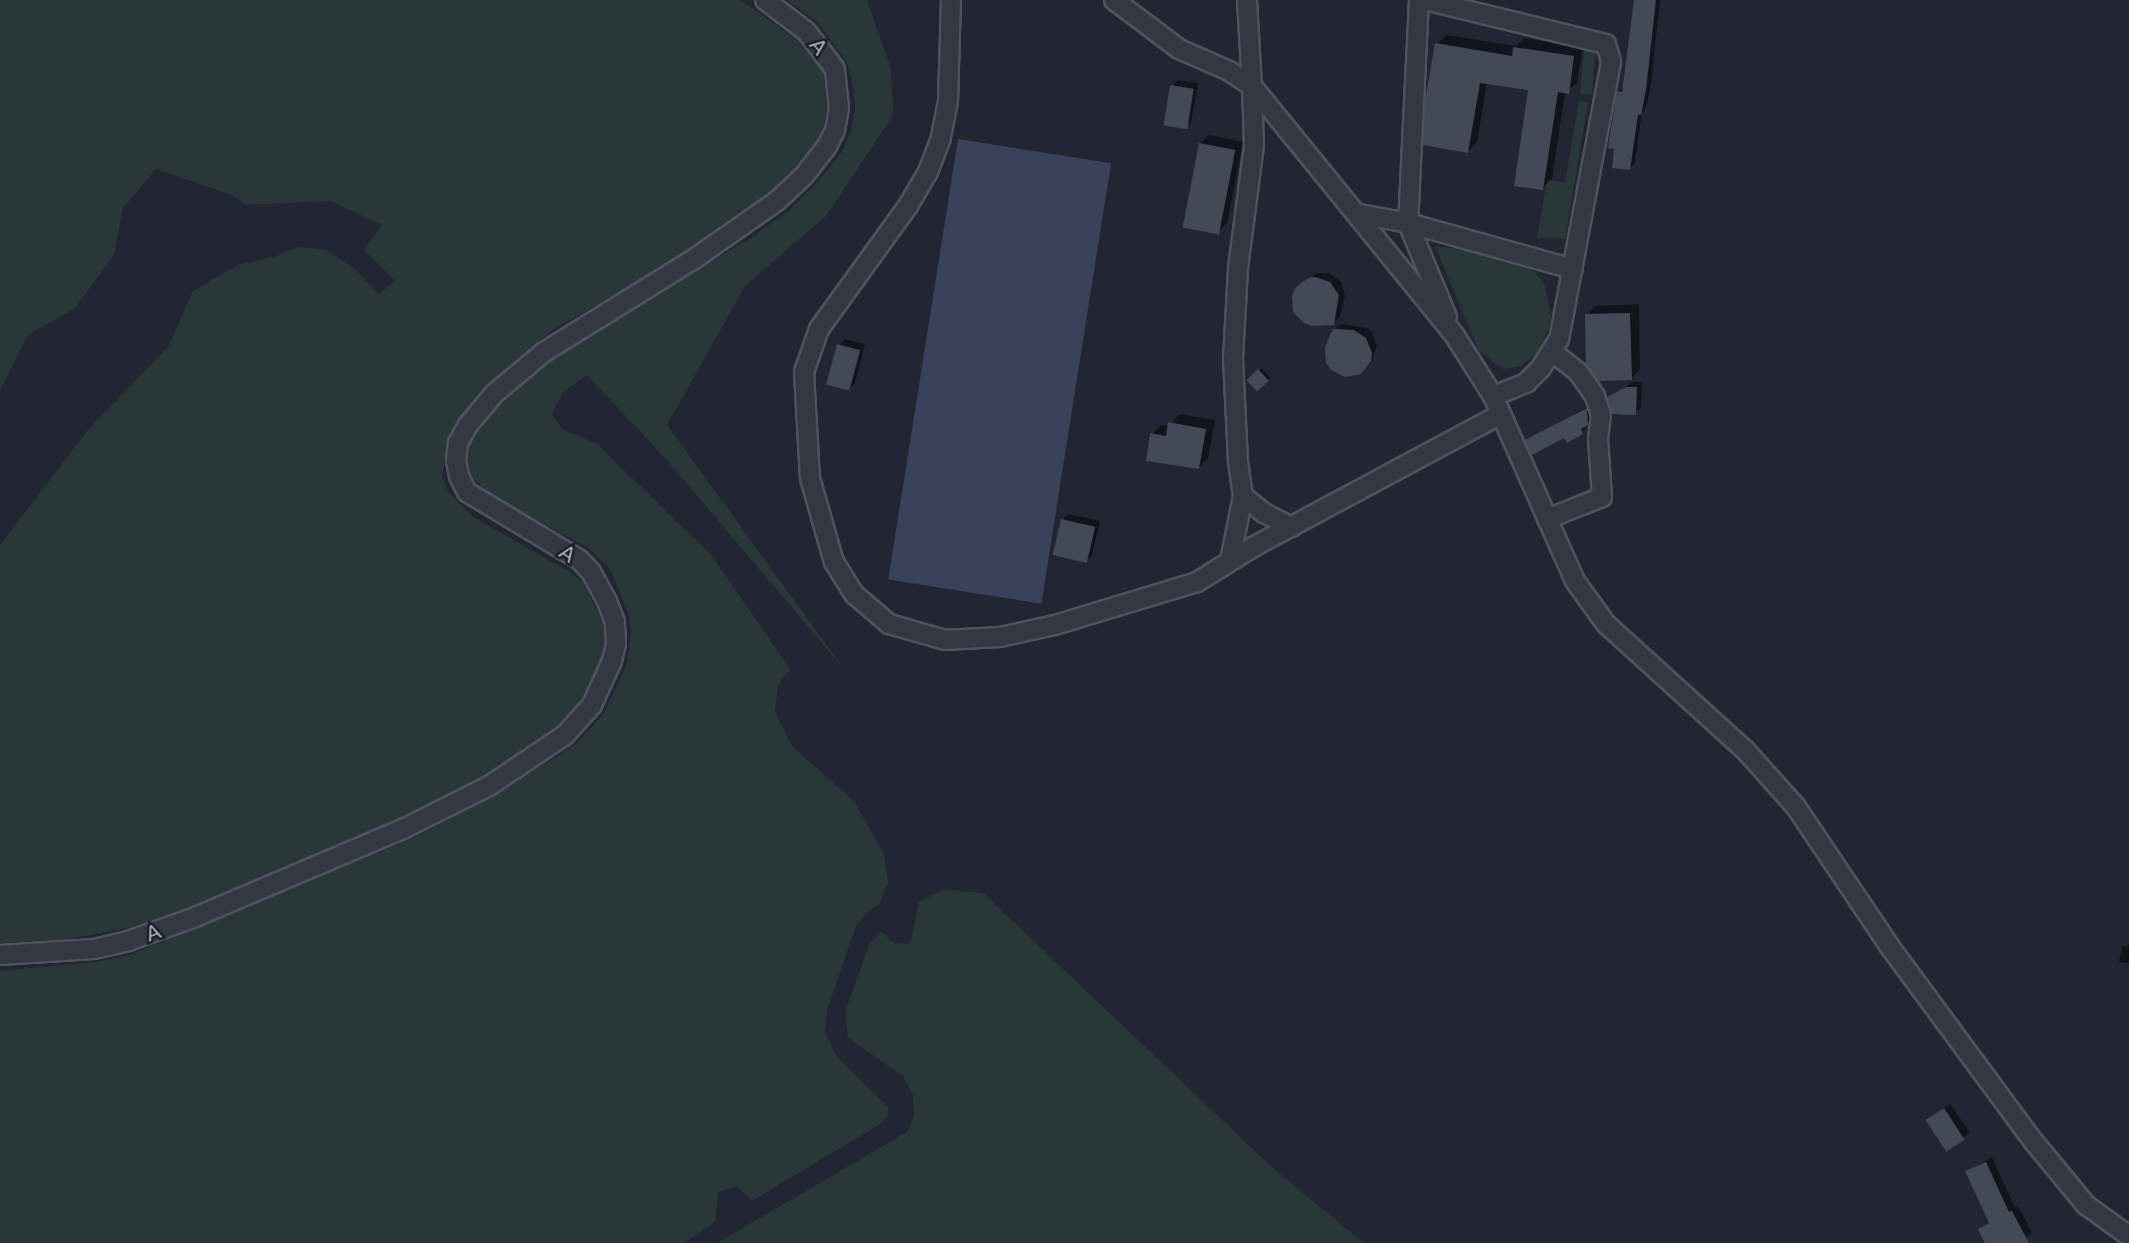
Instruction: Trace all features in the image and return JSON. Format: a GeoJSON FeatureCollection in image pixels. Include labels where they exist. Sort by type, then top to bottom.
{"type":"FeatureCollection","features":[{"type":"Feature","properties":{"kind":"street","name":"A"},"geometry":{"type":"LineString","coordinates":[[0,955],[94,949],[128,941],[193,918],[405,828],[489,786],[565,735],[592,705],[612,661],[615,622],[607,601],[591,572],[580,561],[467,492],[459,476],[456,461],[458,443],[468,425],[494,394],[544,352],[694,259],[777,201],[803,177],[826,148],[835,130],[839,108],[835,69],[807,32],[765,0]]}},
{"type":"Feature","properties":{"kind":"street"},"geometry":{"type":"LineString","coordinates":[[951,0],[948,101],[941,138],[929,170],[908,206],[819,329],[804,372],[810,478],[834,562],[854,594],[889,624],[945,640],[1000,637],[1055,625],[1197,582],[1230,561],[1501,414]]}},
{"type":"Feature","properties":{"kind":"street"},"geometry":{"type":"LineString","coordinates":[[1114,0],[1179,49],[1229,71],[1252,86],[1455,336],[1493,396],[1575,580],[1606,624],[1745,751],[1796,807],[1890,947],[2034,1142],[2087,1205],[2129,1236]]}},
{"type":"Feature","properties":{"kind":"street"},"geometry":{"type":"LineString","coordinates":[[1230,561],[1243,496],[1233,359],[1238,269],[1254,145],[1247,0]]}},
{"type":"Feature","properties":{"kind":"street"},"geometry":{"type":"LineString","coordinates":[[1419,0],[1408,223],[1455,336]]}},
{"type":"Feature","properties":{"kind":"street"},"geometry":{"type":"LineString","coordinates":[[1425,0],[1606,44],[1611,62],[1559,339],[1552,352],[1526,383],[1493,396]]}},
{"type":"Feature","properties":{"kind":"street"},"geometry":{"type":"LineString","coordinates":[[1355,213],[1408,223],[1573,269]]}},
{"type":"Feature","properties":{"kind":"street"},"geometry":{"type":"LineString","coordinates":[[1547,519],[1602,497],[1598,439],[1601,415],[1595,396],[1578,372],[1552,352]]}},
{"type":"Feature","properties":{"kind":"street"},"geometry":{"type":"LineString","coordinates":[[1243,496],[1264,513],[1292,527]]}},
{"type":"Feature","properties":{"kind":"shaded area"},"geometry":{"type":"Polygon","coordinates":[[[0,0],[741,0],[798,41],[826,75],[830,90],[824,125],[817,141],[794,170],[769,193],[691,250],[553,330],[527,350],[478,396],[450,438],[442,475],[447,491],[473,517],[570,572],[582,582],[605,625],[607,644],[575,716],[485,775],[402,818],[190,908],[128,928],[54,942],[0,943],[0,545],[88,430],[168,347],[193,291],[238,265],[277,256],[298,247],[326,250],[354,268],[379,294],[395,281],[364,250],[382,225],[330,201],[246,205],[232,195],[156,169],[123,208],[114,255],[74,309],[28,335],[0,390],[0,0]]]}},
{"type":"Feature","properties":{"kind":"shaded area"},"geometry":{"type":"Polygon","coordinates":[[[787,0],[867,0],[891,69],[893,115],[826,216],[745,286],[667,425],[844,669],[665,458],[587,375],[563,392],[552,414],[563,430],[596,443],[712,556],[790,669],[778,685],[775,712],[792,746],[854,801],[884,854],[888,883],[879,904],[867,912],[856,926],[828,1007],[825,1032],[837,1057],[888,1107],[887,1117],[879,1125],[752,1201],[737,1186],[718,1192],[715,1222],[684,1243],[0,1243],[0,971],[96,962],[130,955],[413,838],[495,795],[577,743],[604,713],[626,667],[631,633],[629,615],[610,569],[589,548],[489,495],[468,472],[465,459],[487,417],[552,359],[752,237],[787,212],[814,186],[842,152],[851,131],[855,107],[852,80],[846,61],[816,21],[787,0]]]}},
{"type":"Feature","properties":{"kind":"shaded area"},"geometry":{"type":"Polygon","coordinates":[[[1584,49],[1596,50],[1592,95],[1580,94],[1584,49]]]}},
{"type":"Feature","properties":{"kind":"shaded area"},"geometry":{"type":"Polygon","coordinates":[[[1579,100],[1588,103],[1565,239],[1537,238],[1547,180],[1565,182],[1579,100]]]}},
{"type":"Feature","properties":{"kind":"shaded area"},"geometry":{"type":"Polygon","coordinates":[[[1435,246],[1512,257],[1536,273],[1545,286],[1551,314],[1548,330],[1536,355],[1521,366],[1503,369],[1479,351],[1435,246]]]}},
{"type":"Feature","properties":{"kind":"shaded area"},"geometry":{"type":"Polygon","coordinates":[[[944,889],[983,893],[1275,1170],[1364,1243],[717,1243],[907,1132],[914,1116],[913,1095],[903,1076],[848,1038],[845,1012],[869,945],[881,931],[894,943],[910,944],[919,902],[944,889]]]}},
{"type":"Feature","properties":{"kind":"water"},"geometry":{"type":"Polygon","coordinates":[[[958,139],[1111,163],[1041,604],[888,580],[958,139]]]}},
{"type":"Feature","properties":{"kind":"building"},"geometry":{"type":"Polygon","coordinates":[[[1634,0],[1656,0],[1646,90],[1641,115],[1638,115],[1630,170],[1612,168],[1614,149],[1608,148],[1617,91],[1622,92],[1634,0]]]}},
{"type":"Feature","properties":{"kind":"building"},"geometry":{"type":"Polygon","coordinates":[[[1435,43],[1512,56],[1513,47],[1574,56],[1569,94],[1558,92],[1543,190],[1514,186],[1528,90],[1480,83],[1468,153],[1423,145],[1425,101],[1435,43]]]}},
{"type":"Feature","properties":{"kind":"building"},"geometry":{"type":"Polygon","coordinates":[[[1170,85],[1194,89],[1187,129],[1164,125],[1170,85]]]}},
{"type":"Feature","properties":{"kind":"building"},"geometry":{"type":"Polygon","coordinates":[[[1199,143],[1235,150],[1219,234],[1183,227],[1199,143]]]}},
{"type":"Feature","properties":{"kind":"building"},"geometry":{"type":"Polygon","coordinates":[[[1315,277],[1330,282],[1339,295],[1334,325],[1312,326],[1304,323],[1293,312],[1292,296],[1295,288],[1308,278],[1315,277]]]}},
{"type":"Feature","properties":{"kind":"building"},"geometry":{"type":"Polygon","coordinates":[[[1630,313],[1632,380],[1599,381],[1586,364],[1585,314],[1630,313]]]}},
{"type":"Feature","properties":{"kind":"building"},"geometry":{"type":"Polygon","coordinates":[[[1333,329],[1354,330],[1366,338],[1372,353],[1371,361],[1361,374],[1345,377],[1331,370],[1326,363],[1325,347],[1333,329]]]}},
{"type":"Feature","properties":{"kind":"building"},"geometry":{"type":"Polygon","coordinates":[[[837,344],[860,350],[849,391],[826,385],[837,344]]]}},
{"type":"Feature","properties":{"kind":"building"},"geometry":{"type":"Polygon","coordinates":[[[1258,369],[1269,381],[1257,392],[1246,380],[1258,369]]]}},
{"type":"Feature","properties":{"kind":"building"},"geometry":{"type":"Polygon","coordinates":[[[1626,387],[1637,387],[1636,415],[1612,414],[1607,397],[1626,387]]]}},
{"type":"Feature","properties":{"kind":"building"},"geometry":{"type":"Polygon","coordinates":[[[1587,408],[1588,425],[1581,429],[1583,434],[1567,443],[1564,438],[1532,455],[1525,440],[1587,408]]]}},
{"type":"Feature","properties":{"kind":"building"},"geometry":{"type":"Polygon","coordinates":[[[1168,422],[1206,429],[1199,469],[1146,461],[1150,433],[1166,436],[1168,422]]]}},
{"type":"Feature","properties":{"kind":"building"},"geometry":{"type":"Polygon","coordinates":[[[1061,519],[1095,527],[1087,563],[1053,555],[1061,519]]]}},
{"type":"Feature","properties":{"kind":"building"},"geometry":{"type":"Polygon","coordinates":[[[1944,1108],[1965,1140],[1946,1152],[1926,1120],[1944,1108]]]}},
{"type":"Feature","properties":{"kind":"building"},"geometry":{"type":"Polygon","coordinates":[[[1986,1162],[2009,1212],[2012,1211],[2029,1243],[1985,1243],[1978,1229],[1989,1223],[1965,1171],[1986,1162]]]}}]}
